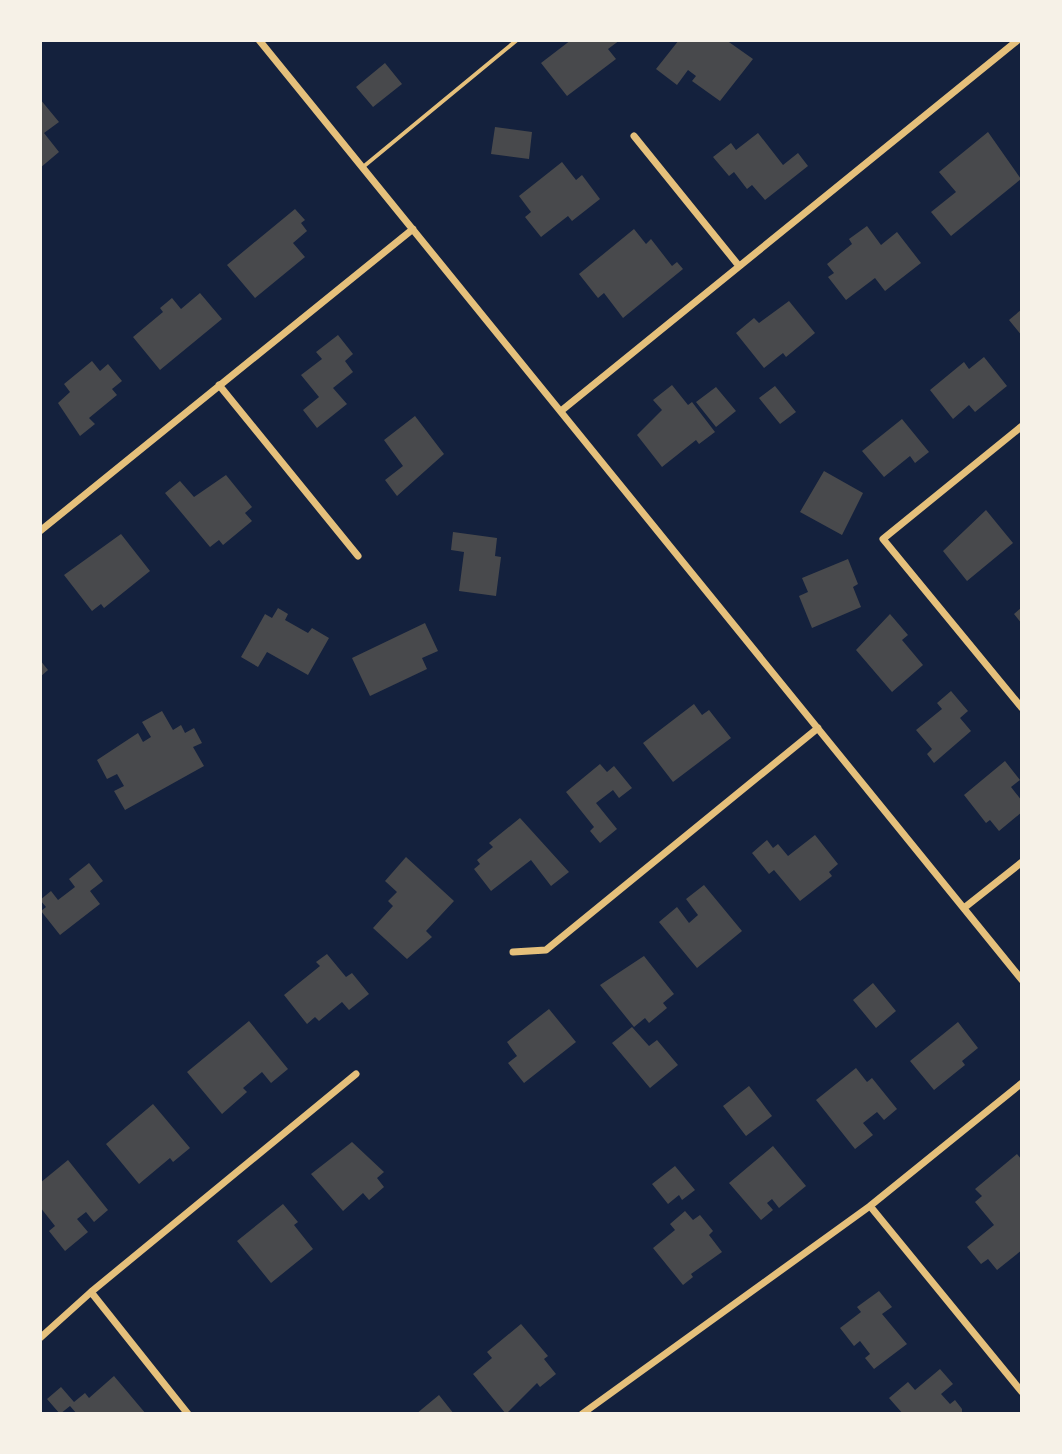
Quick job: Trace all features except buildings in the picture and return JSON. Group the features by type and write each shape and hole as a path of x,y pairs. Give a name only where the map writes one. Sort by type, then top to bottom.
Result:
{"street":[{"path":"259,40 1022,980"},
{"path":"561,411 1016,40"},
{"path":"634,136 739,266"},
{"path":"40,531 413,229"},
{"path":"219,385 358,556"},
{"path":"1022,426 883,539 1022,708"},
{"path":"513,952 546,950 818,728"},
{"path":"964,908 1022,862"},
{"path":"40,1338 91,1292 356,1074"},
{"path":"582,1414 870,1206 1022,1083"},
{"path":"870,1206 1022,1392"},
{"path":"91,1292 188,1414"}],"lane":[{"path":"363,167 517,40"}]}
